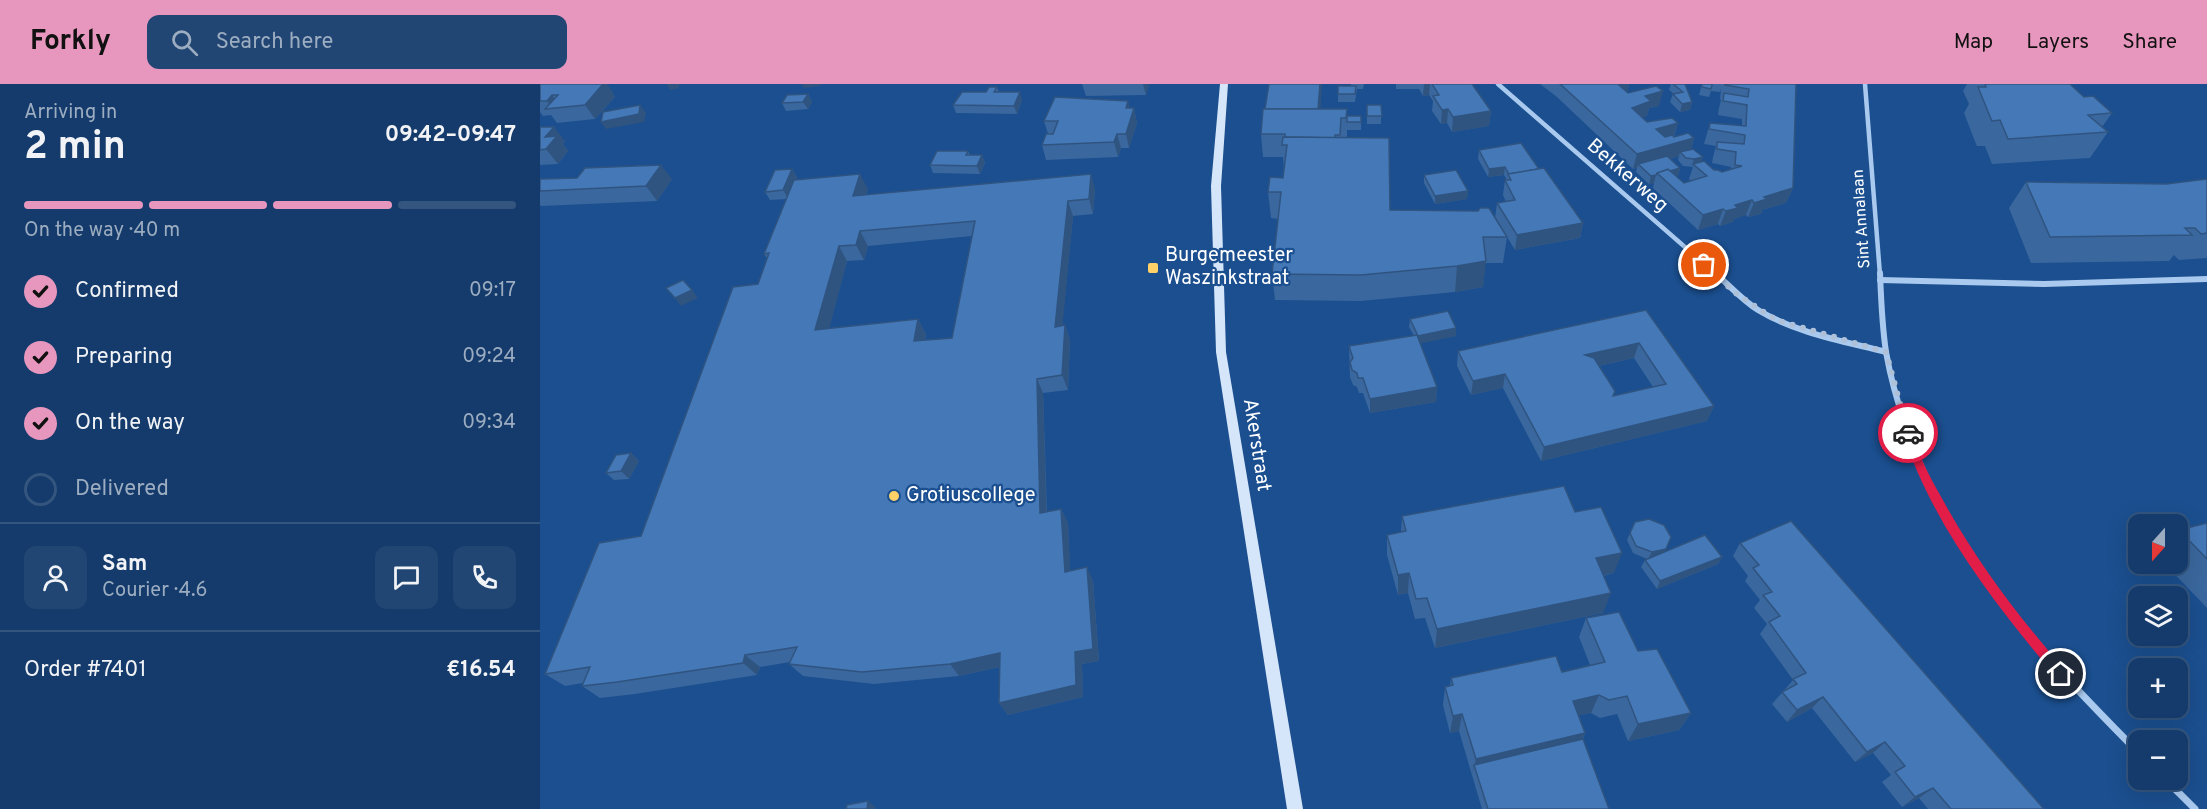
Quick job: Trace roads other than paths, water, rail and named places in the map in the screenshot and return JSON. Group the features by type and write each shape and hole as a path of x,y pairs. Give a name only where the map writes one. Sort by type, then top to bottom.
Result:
{"street":[{"name":"Akerstraat","path":"1224,84 1216,186 1221,352 1295,809"},
{"name":"Bekkerweg","path":"1498,84 1756,309 1776,320 1808,331 1886,352"},
{"name":"Sint Annalaan","path":"1865,84 1886,352"},
{"path":"1880,279 1984,285 2042,285 2207,279"},
{"path":"1886,352 1914,454 1940,505 1978,570 2019,625 2075,690 2128,742"},
{"path":"2176,790 2196,809"}],"place":[{"name":"Burgemeester Waszinkstraat","path":"1153,268"},
{"name":"Grotiuscollege","path":"894,496"}]}
